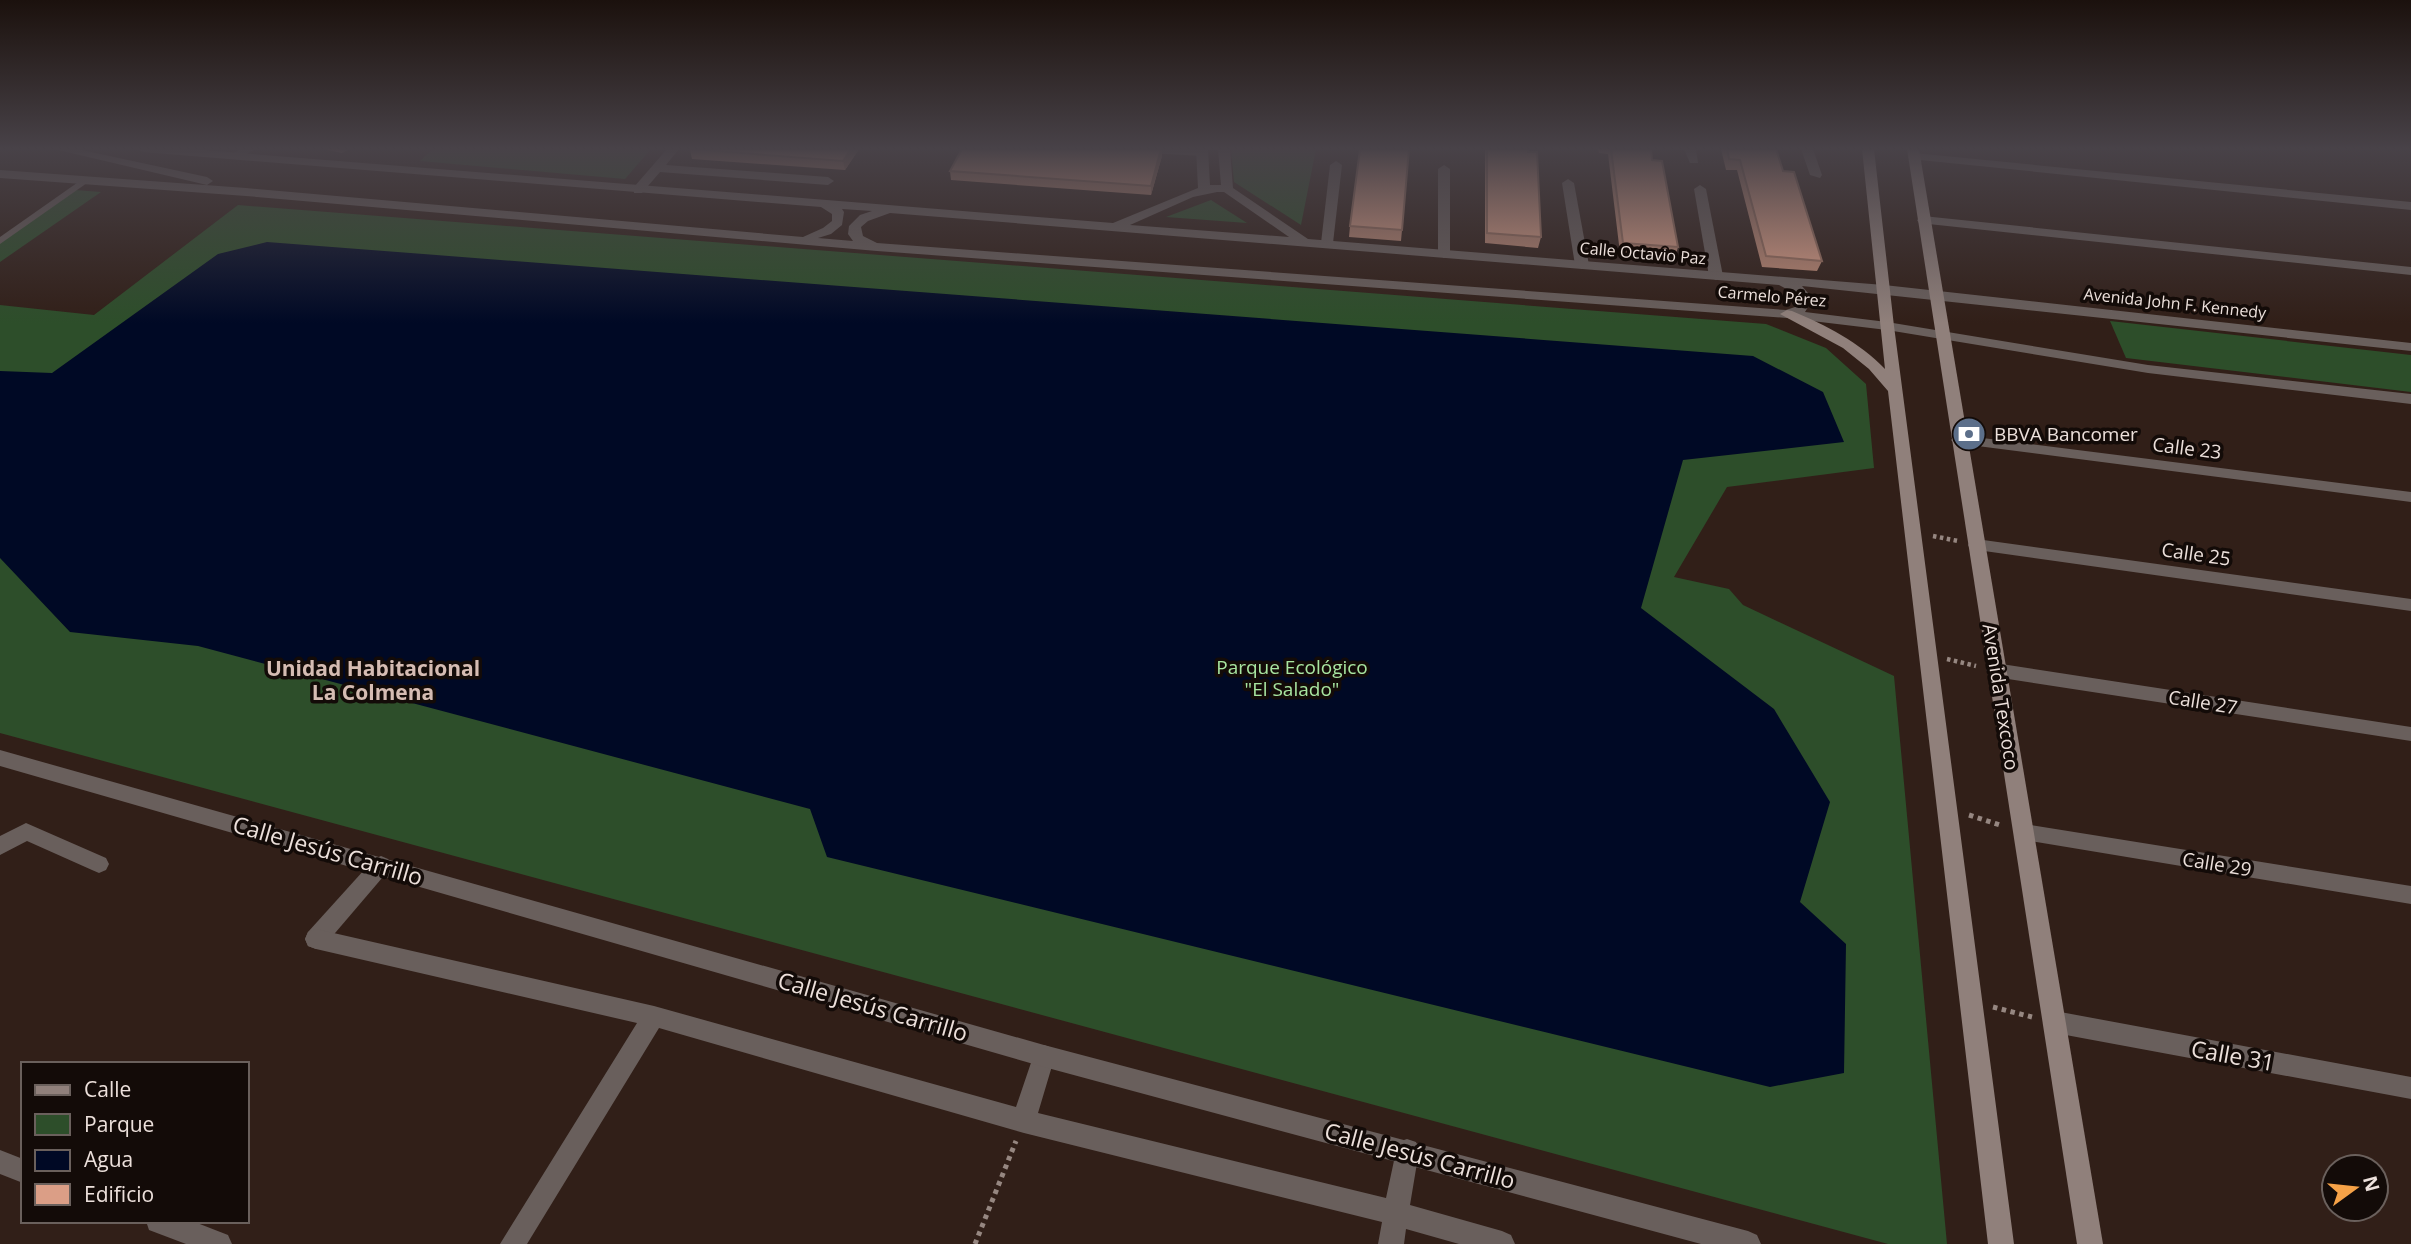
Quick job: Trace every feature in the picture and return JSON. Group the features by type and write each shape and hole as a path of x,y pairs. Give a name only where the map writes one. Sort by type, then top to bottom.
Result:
{"main road":[{"path":"1875,207 1887,326 2001,1244"},
{"name":"Avenida Texcoco","path":"1921,207 2090,1244"},
{"path":"1787,314 1824,330 1857,351 1880,371 1897,393"}],"street":[{"path":"423,207 877,247"},
{"path":"799,239 827,231 838,222 838,212 833,207"},
{"name":"Calle Octavio Paz","path":"865,207 1884,289"},
{"path":"1114,227 1162,207"},
{"path":"1254,207 1304,242"},
{"path":"1326,243 1331,207"},
{"path":"1444,207 1444,254"},
{"path":"1572,207 1581,265"},
{"path":"1703,207 1716,276"},
{"path":"877,247 858,239 855,226 871,215 895,210"},
{"path":"1923,220 2411,271"},
{"name":"Carmelo Pérez","path":"877,247 1787,314 1942,335"},
{"path":"1776,280 1792,285 1806,299 1804,307 1787,314"},
{"path":"1884,289 1934,294"},
{"name":"Avenida John F. Kennedy","path":"1934,294 2411,347"},
{"path":"1942,335 2148,369 2411,400"},
{"name":"Calle 23","path":"1959,440 2411,496"},
{"name":"Calle 25","path":"1976,545 2411,605"},
{"name":"Calle 27","path":"1995,670 2411,734"},
{"name":"Calle Jesús Carrillo","path":"0,758 1044,1056 1748,1244"},
{"path":"0,846 26,831 99,864"},
{"name":"Calle 29","path":"2024,832 2411,895"},
{"path":"381,865 316,939 654,1016 1024,1121 1395,1213 1502,1244"},
{"path":"513,1244 654,1016"},
{"name":"Calle 31","path":"2054,1022 2411,1088"},
{"path":"1024,1121 1044,1056"},
{"path":"1391,1244 1407,1151"},
{"path":"0,1162 21,1170"},
{"path":"163,1223 219,1244"}],"lane":[{"path":"0,241 48,207"}],"path":[{"path":"1914,533 1976,545"},
{"path":"1929,655 1995,670"},
{"path":"1948,809 2024,832"},
{"path":"1972,1002 2054,1022"},
{"path":"975,1244 1024,1121"}],"green space":[{"path":"50,207 79,207 0,262 0,241"},
{"name":"Parque Ecológico \"El Salado\"","path":"235,207 264,207 1766,324 1826,348 1866,384 1874,468 1727,487 1674,577 1729,589 1743,605 1894,676 1947,1244 1888,1244 0,733 0,305 94,315"},
{"path":"1192,207 1222,207 1247,223 1166,217"},
{"path":"1273,207 1305,207 1301,225"},
{"path":"2110,321 2411,355 2411,392 2126,358"}],"water":[{"name":"Parque Ecológico \"El Salado\"","path":"267,242 1753,356 1823,392 1844,442 1683,460 1641,608 1774,709 1830,802 1800,902 1846,944 1844,1073 1770,1087 827,857 810,809 198,646 70,632 0,558 0,371 52,373 218,254"}],"building":[{"path":"1352,207 1404,207 1402,230 1350,226"},
{"path":"1487,207 1540,207 1541,237 1487,233"},
{"path":"1618,207 1671,207 1678,247 1623,243"},
{"path":"1753,207 1805,207 1822,261 1766,256"}],"place":[{"name":"BBVA Bancomer","path":"1969,434"}],"district":[{"name":"Unidad Habitacional La Colmena","path":"373,680"}]}
